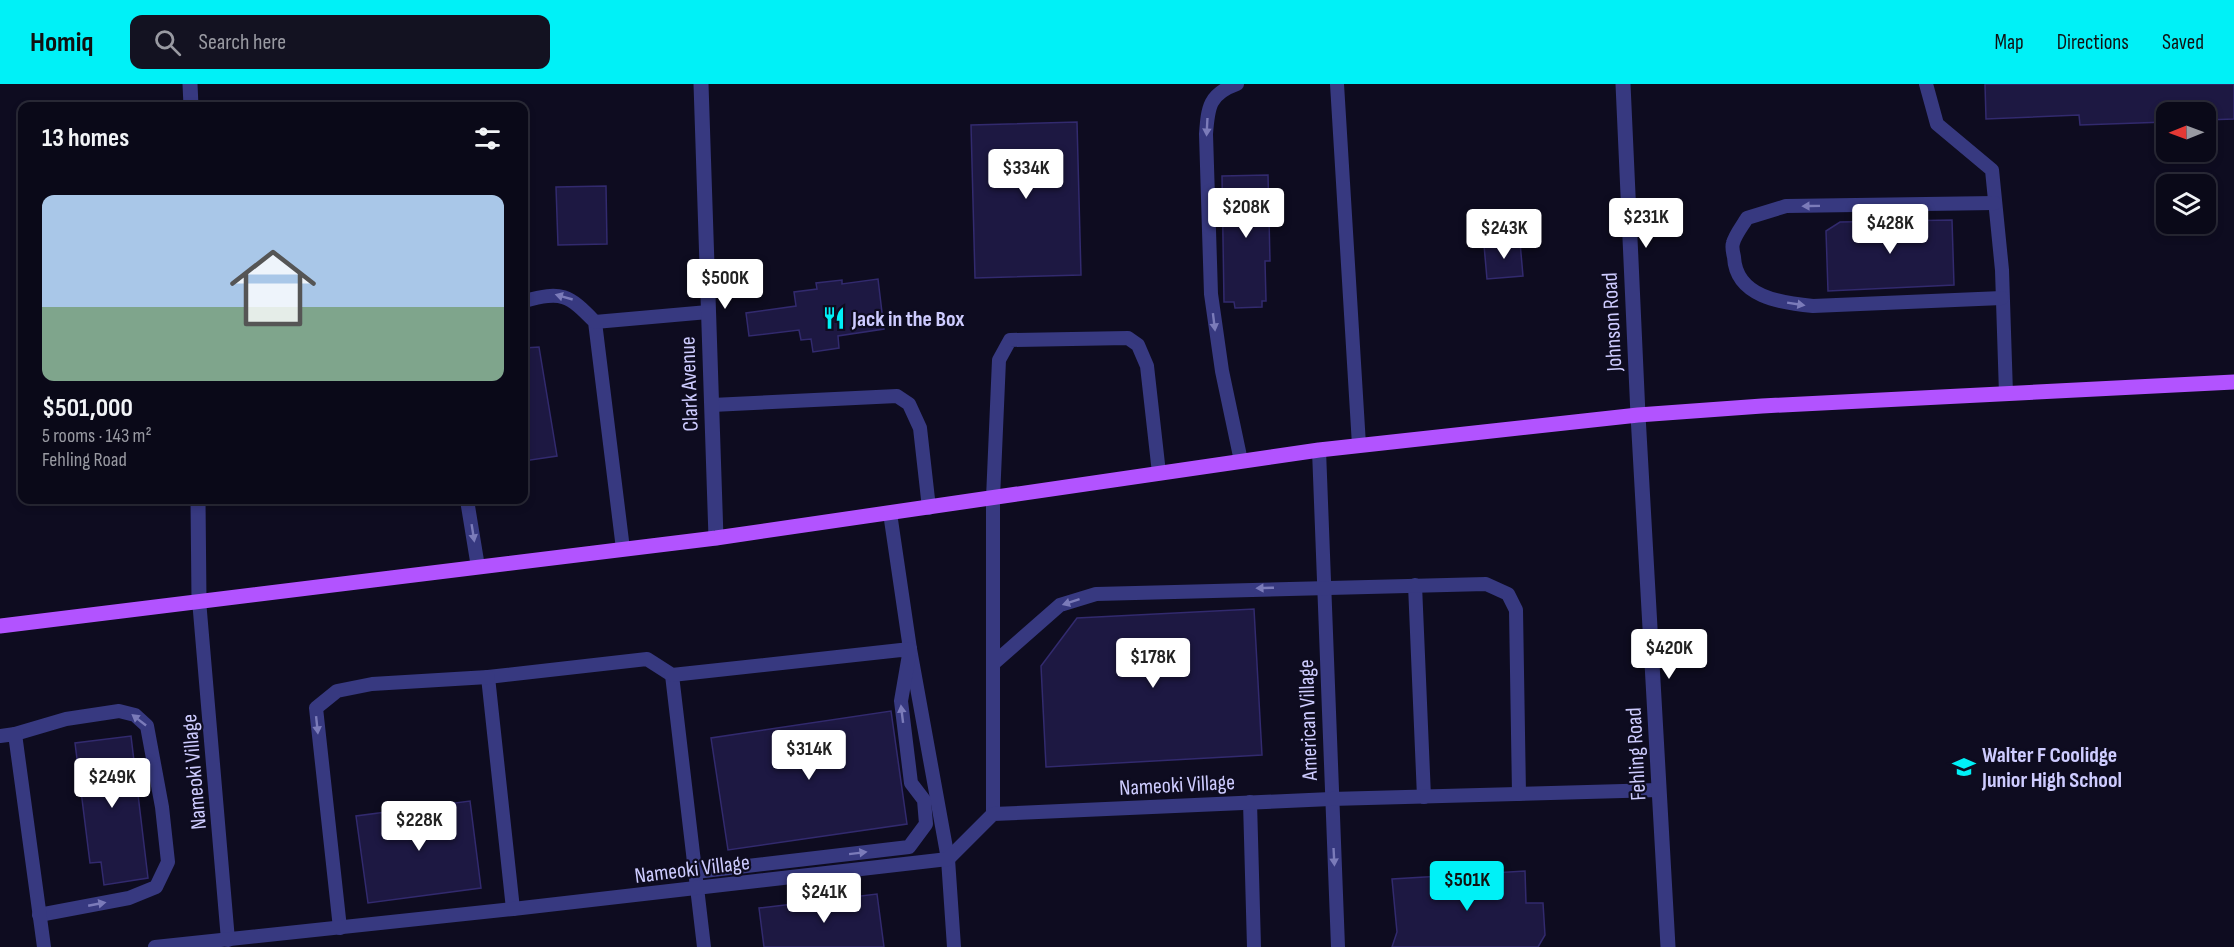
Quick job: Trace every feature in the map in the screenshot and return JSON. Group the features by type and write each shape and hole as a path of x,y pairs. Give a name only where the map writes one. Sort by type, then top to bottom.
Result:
{"main road":[{"path":"0,626 716,538 1359,445 1638,415 1762,406 2234,382"}],"street":[{"path":"190,84 190,102"},
{"name":"Clark Avenue","path":"701,84 716,538"},
{"name":"Johnson Road","path":"1623,84 1638,415"},
{"name":"Fehling Road","path":"1638,415 1668,947"},
{"path":"198,504 199,600"}],"lane":[{"path":"1237,84 1214,96 1208,110 1206,134 1210,294 1222,371 1240,461"},
{"path":"1336,84 1359,445"},
{"path":"1926,84 1937,124 1992,170 2002,270 2006,394"},
{"path":"1995,203 1786,206 1747,218 1733,243 1734,267 1746,288 1771,299 1794,305 2002,298"},
{"path":"528,300 551,294 574,300 595,322 623,549"},
{"path":"595,322 708,312"},
{"path":"948,859 993,814 993,498 999,360 1010,339 1128,338 1138,345 1147,366 1159,473"},
{"path":"712,405 897,396 909,404 920,428 929,508"},
{"name":"American Village","path":"1250,802 1331,799 1319,450"},
{"path":"468,504 478,567"},
{"path":"890,513 910,649 948,859 954,947"},
{"path":"994,663 1059,605 1096,594 1323,586 1486,584 1508,594 1516,610 1520,794"},
{"path":"1415,585 1424,796"},
{"name":"Nameoki Village","path":"199,600 228,940"},
{"path":"340,928 316,708 337,691 372,684 488,677 647,659 672,675 910,649"},
{"path":"696,873 909,847 926,824 924,800 910,783 901,701 910,649"},
{"path":"672,675 705,947"},
{"path":"488,677 513,909"},
{"path":"0,736 119,711 135,715 147,726 162,807 168,862 156,887 129,898 39,915"},
{"path":"15,734 44,947"},
{"path":"1338,947 1331,799 1659,790"},
{"path":"1250,802 1254,947"},
{"name":"Nameoki Village","path":"993,814 1250,802"},
{"name":"Nameoki Village","path":"156,947 948,859"}],"building":[{"path":"1985,84 2234,84 2234,119 2216,120 2216,102 2156,102 2156,122 2080,125 2079,115 1986,119"},
{"path":"1077,122 1081,275 975,278 971,125"},
{"path":"1268,175 1270,261 1265,261 1266,301 1262,301 1262,307 1235,308 1234,302 1224,302 1222,176"},
{"path":"606,186 607,244 558,245 556,187"},
{"path":"1952,220 1954,285 1828,291 1826,231 1840,222"},
{"path":"1520,242 1523,276 1487,279 1484,245"},
{"name":"Jack in the Box","path":"878,279 884,329 838,336 839,348 813,352 811,339 801,340 799,330 749,336 746,313 796,306 794,292 817,289 816,283 842,280 842,284"},
{"path":"539,347 557,456 528,460 528,348"},
{"path":"1254,609 1262,755 1046,767 1041,666 1077,618"},
{"path":"891,711 907,824 728,850 711,738"},
{"path":"131,736 148,878 104,885 101,862 90,863 75,743"},
{"path":"470,801 481,888 368,903 356,816"},
{"path":"1525,871 1526,903 1543,903 1545,935 1538,947 1392,947 1397,932 1392,879"},
{"path":"877,894 884,947 764,947 759,908"}],"place":[{"name":"Jack in the Box","path":"834,318"},
{"name":"Walter F Coolidge Junior High School","path":"1964,767"}]}
